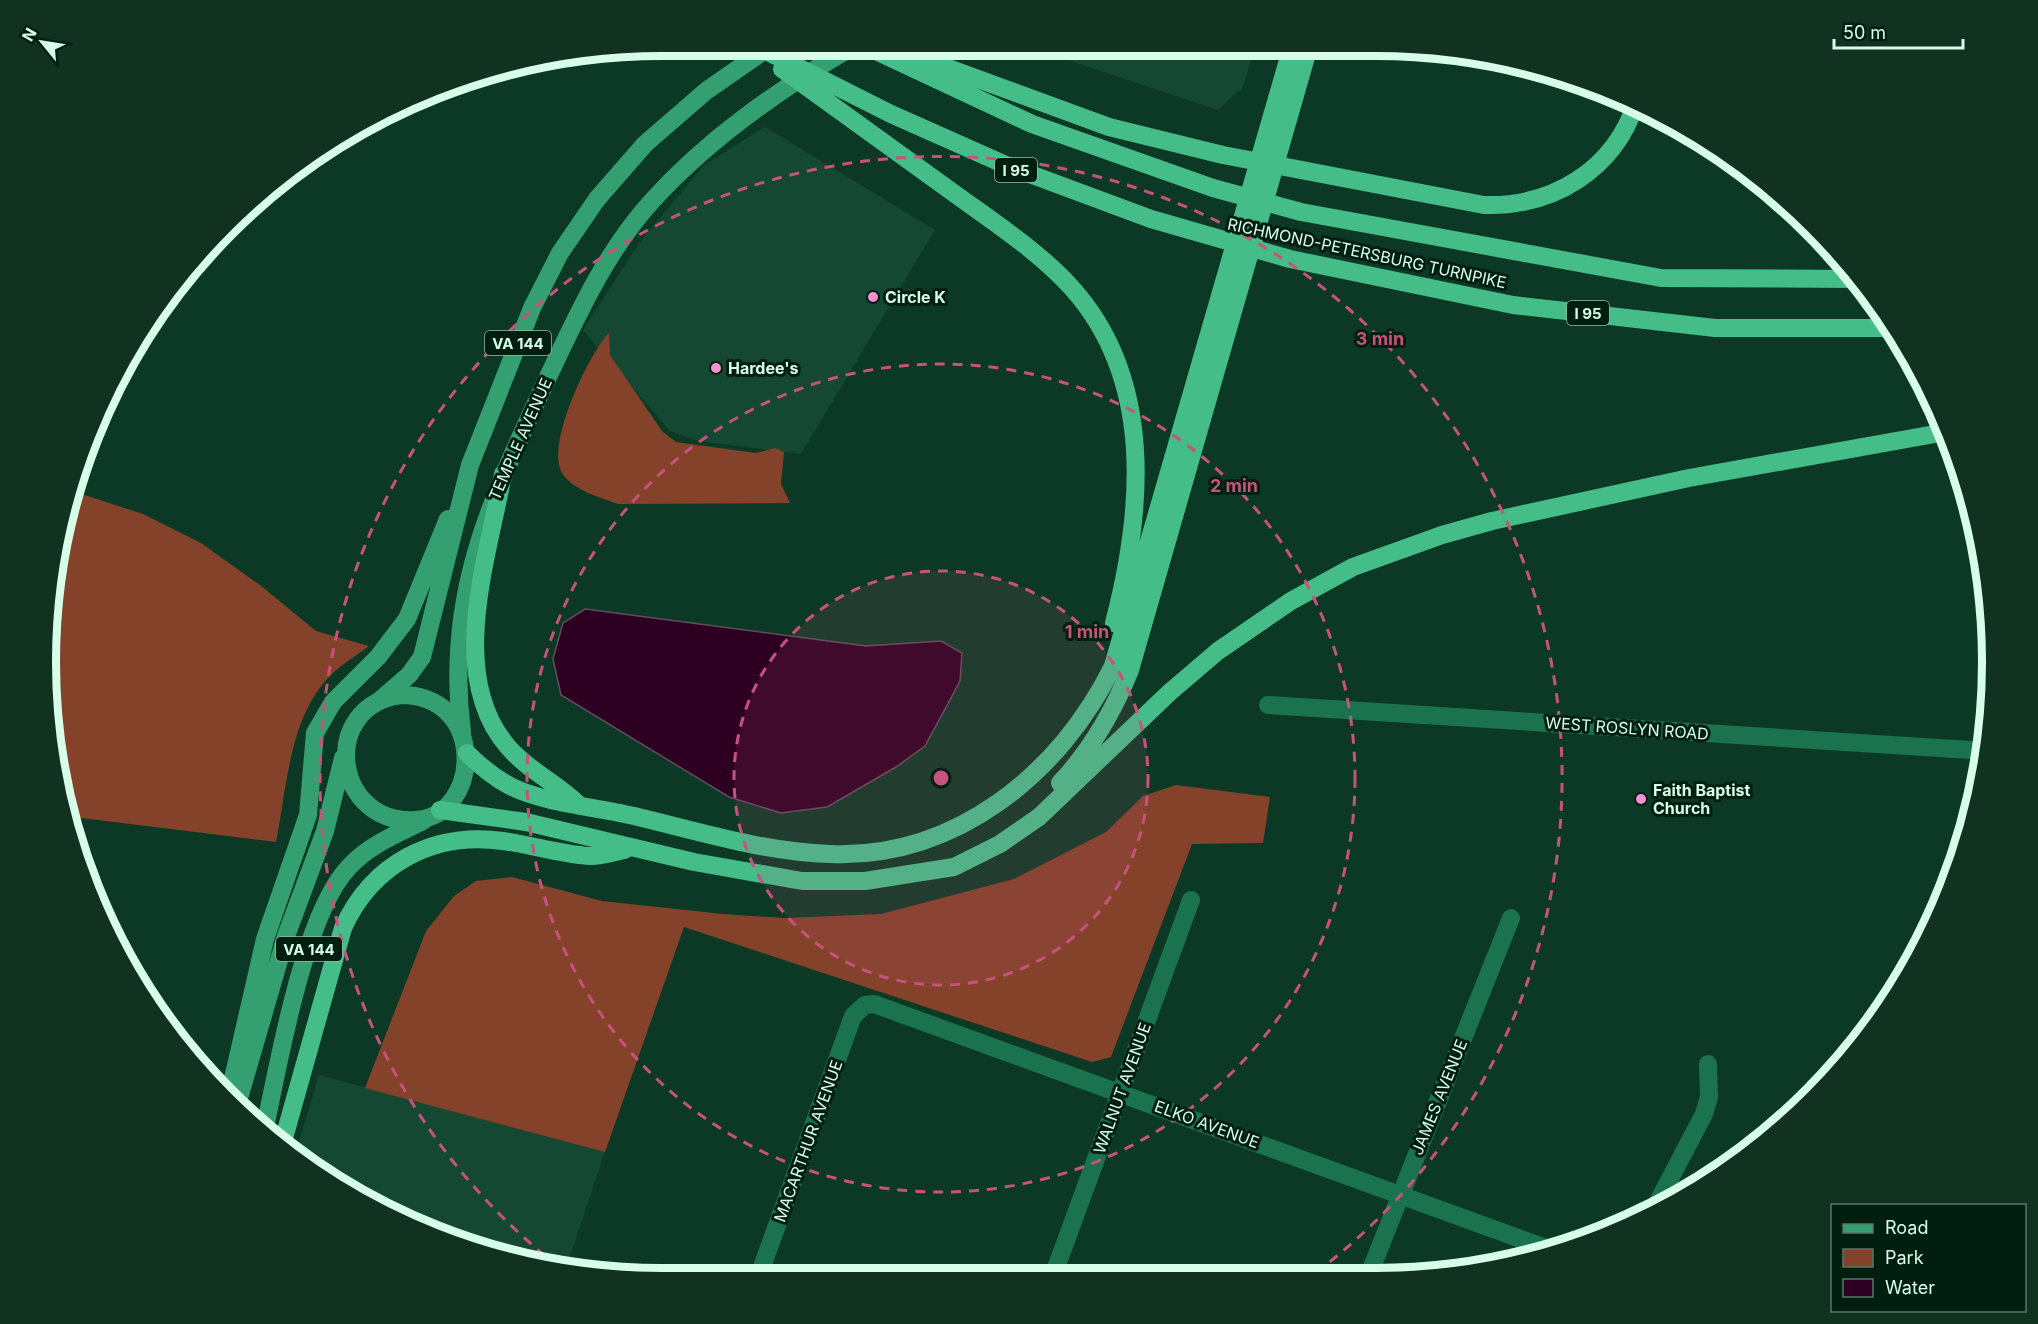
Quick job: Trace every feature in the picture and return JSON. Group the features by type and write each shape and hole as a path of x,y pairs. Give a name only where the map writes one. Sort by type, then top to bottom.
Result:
{"highway":[{"path":"765,56 1020,241 1046,263 1087,307 1112,350 1130,404 1137,455 1132,536 1110,641 1098,674 1069,736"},
{"name":"RICHMOND-PETERSBURG TURNPIKE","path":"776,56 951,143 1073,192 1200,235 1290,259 1537,307 1715,328 1882,328"},
{"name":"RICHMOND-PETERSBURG TURNPIKE","path":"903,56 1032,124 1213,188 1301,212 1661,278 1846,279"},
{"path":"905,56 1068,114 1223,155 1461,202 1504,206 1552,194 1590,172 1624,131 1632,113"},
{"path":"466,753 489,773 512,787 770,846 832,854 864,853 925,840 982,814 1033,777 1069,736 1103,686 1120,645 1290,56"},
{"path":"896,877 990,837 1041,801 1074,767 1100,730 1119,697 1133,660 1306,56"},
{"path":"435,814 525,822 633,848 802,881 833,883 896,877 954,867 1020,831 1061,797 1170,692 1218,651 1292,601 1353,567 1442,535 1492,521 1689,478 1937,434"},
{"path":"503,474 475,627 474,659 479,694 485,710 507,746 529,767 559,785 579,804"},
{"path":"284,1136 343,928 360,897 385,870 417,851 461,839 503,841 591,856 633,848"}],"main road":[{"name":"TEMPLE AVENUE","path":"380,701 413,671 424,650 470,465 532,308 575,228 645,144 706,91 756,56"},
{"name":"TEMPLE AVENUE","path":"462,732 457,682 461,615 478,540 503,474 587,295 634,222 670,181 725,132 799,78 837,56"},
{"path":"231,1089 265,939 308,815 315,733 333,702 378,657 407,619 470,465"},
{"path":"380,701 401,695 424,698 449,713 462,732"},
{"name":"VA 144","path":"239,1097 286,936 325,831 348,739 360,717 380,701"},
{"name":"VA 144","path":"266,1122 300,978 315,931 333,888 348,867 363,854 435,814 460,785 466,753 462,732"},
{"path":"348,739 346,766 352,785 365,802 390,817 403,820 435,814"}],"street":[{"name":"WEST ROSLYN ROAD","path":"1268,705 1975,751"},
{"name":"WALNUT AVENUE","path":"1056,1268 1191,900"},
{"name":"JAMES AVENUE","path":"1372,1268 1511,918"},
{"name":"ELKO AVENUE","path":"859,1008 874,1004 1540,1246"},
{"name":"MACARTHUR AVENUE","path":"762,1268 853,1016 859,1008"},
{"path":"1660,1197 1704,1114 1709,1097 1708,1064"}],"shaded area":[{"path":"1056,56 1252,56 1243,87 1218,110"},
{"path":"765,127 935,230 801,454 698,441 670,431 583,330 639,243 704,165"},
{"path":"319,1075 605,1152 569,1261 505,1248 430,1222 359,1187 298,1146"}],"green space":[{"path":"609,333 610,355 662,431 676,442 756,453 775,448 784,452 781,484 790,503 618,504 587,493 567,479 562,473 558,460 564,422 581,379"},
{"path":"80,493 143,514 201,543 260,585 316,631 369,646 329,677 305,713 287,777 276,842 76,817 61,741 56,662 61,583 67,544"},
{"path":"1176,785 1270,797 1263,843 1192,844 1111,1057 1092,1062 684,927 605,1152 365,1088 426,931 454,896 476,881 512,877 602,901 723,914 785,918 881,914 1014,879 1106,832 1143,796"}],"water":[{"path":"585,609 866,646 941,641 962,653 960,681 925,746 896,767 827,807 781,813 729,797 561,695 553,659 563,623"}],"place":[{"name":"Circle K","path":"873,297"},
{"name":"Hardee's","path":"716,368"},
{"name":"Faith Baptist Church","path":"1641,799"}]}
